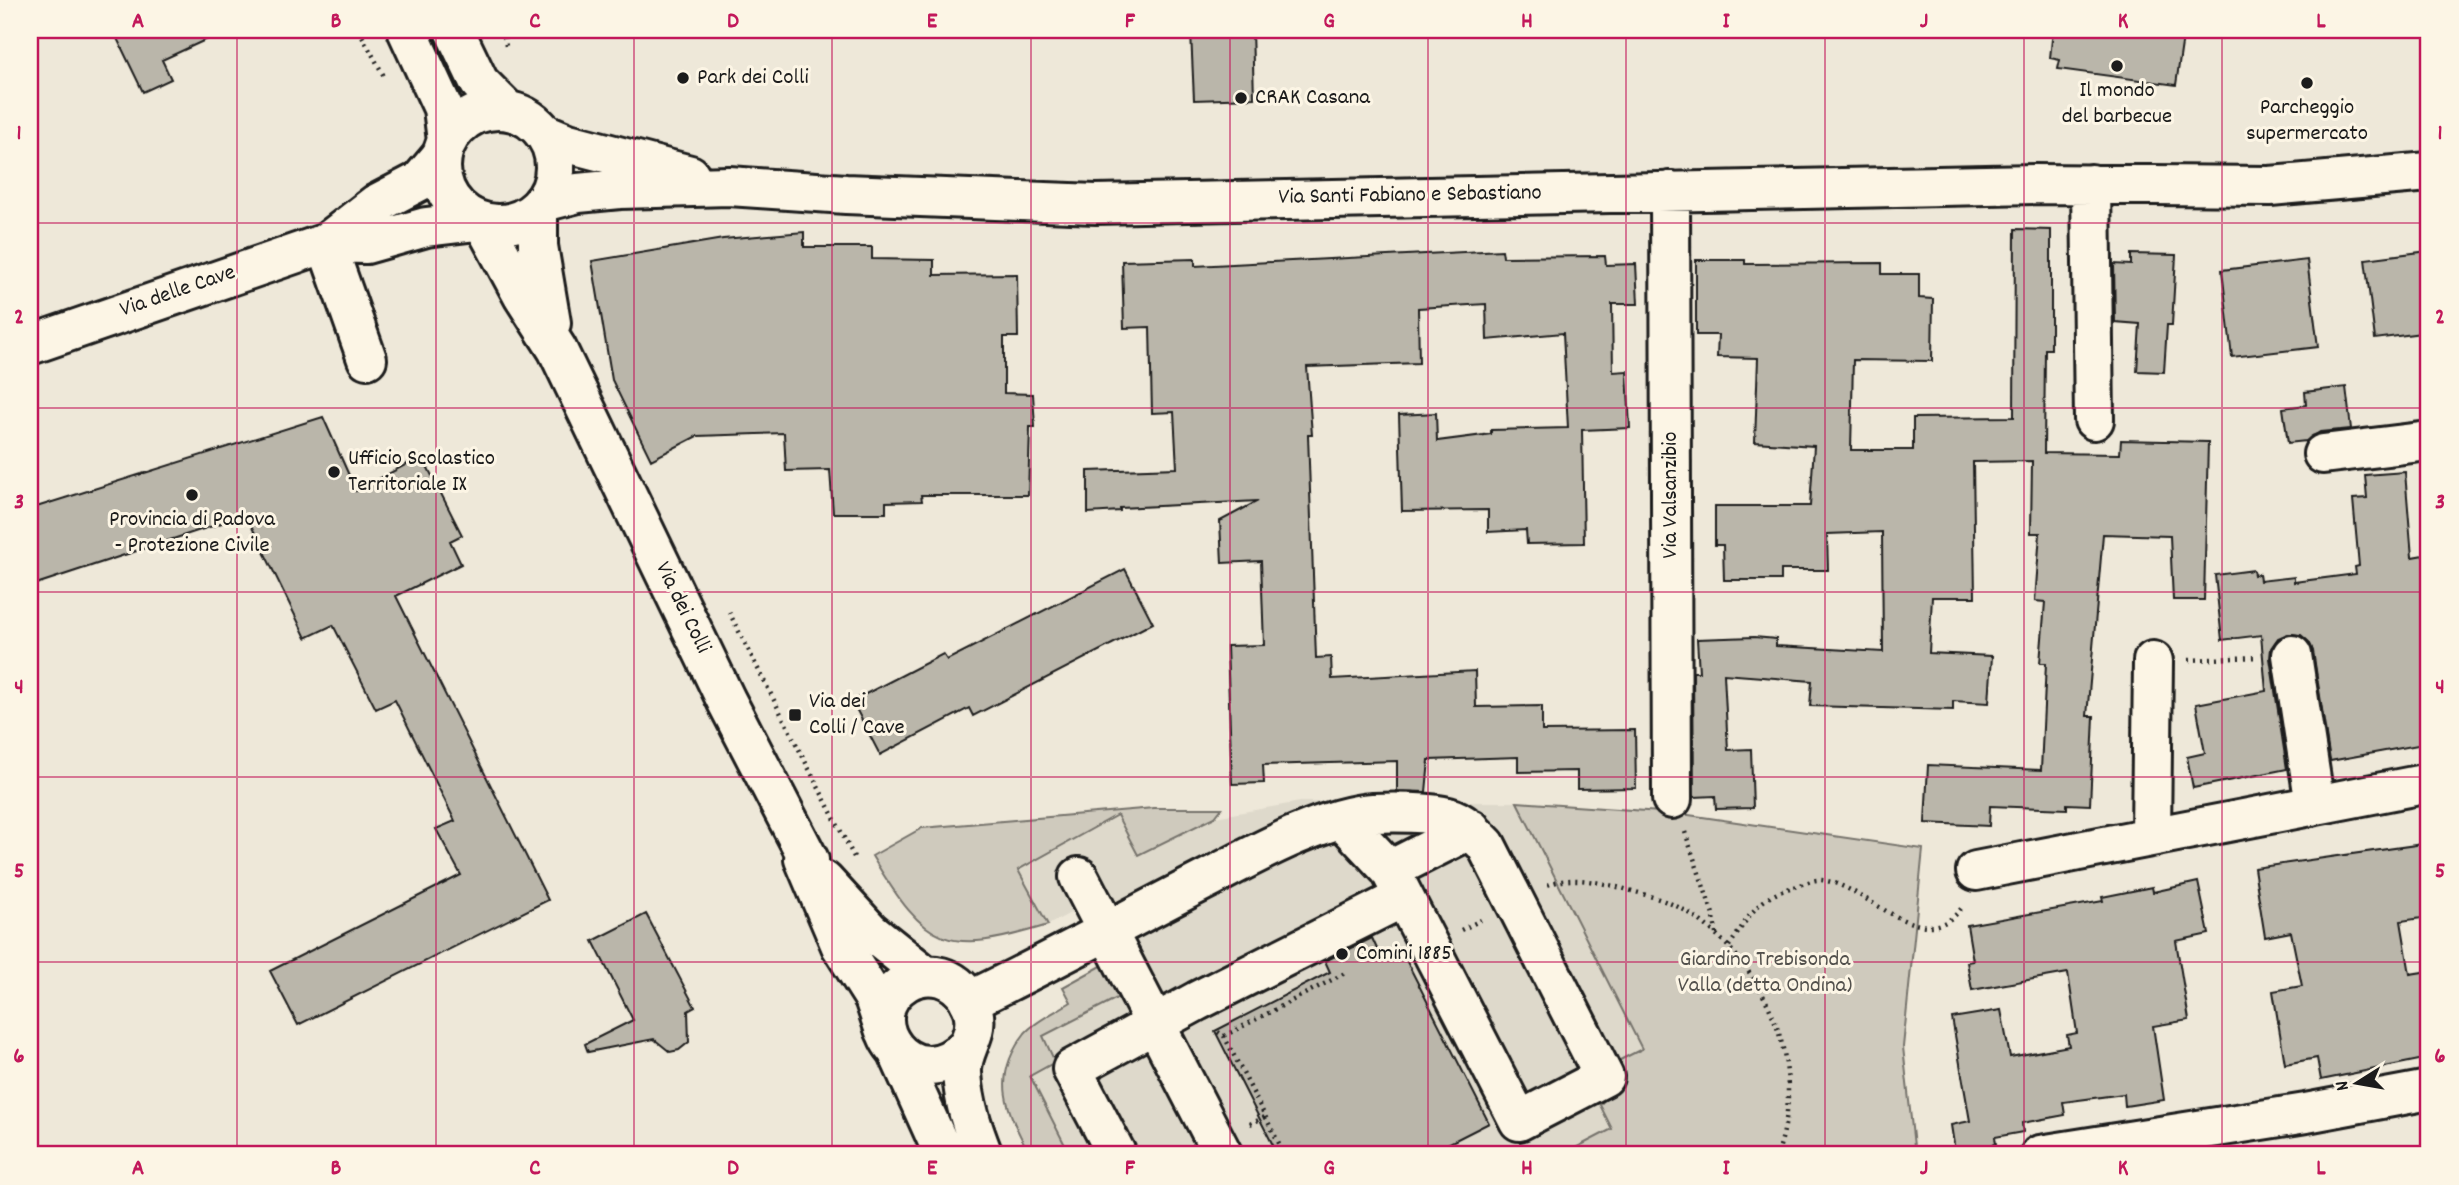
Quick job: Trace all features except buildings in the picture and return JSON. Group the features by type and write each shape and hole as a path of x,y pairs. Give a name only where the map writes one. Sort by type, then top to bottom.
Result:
{"street":[{"name":"Via dei Colli","path":"407,30 443,108 443,182 456,206 480,221 557,349 726,700 809,860 804,859"},
{"path":"454,30 479,82 507,110"},
{"path":"444,148 457,126 472,116 489,110 507,110 527,118 544,134"},
{"name":"Via dei Colli","path":"544,134 553,154 554,176 540,205 543,284 557,349"},
{"name":"Via Santi Fabiano e Sebastiano","path":"544,134 568,143 729,186"},
{"name":"Via delle Cave","path":"30,345 326,243 376,204 420,181 444,148"},
{"name":"Via Santi Fabiano e Sebastiano","path":"540,205 578,193 729,186 834,194 1096,204 2091,184 2270,186 2429,172"},
{"path":"2091,184 2094,420"},
{"name":"Via Valsanzibio","path":"1670,191 1672,799"},
{"path":"480,221 508,223 540,205"},
{"name":"Via delle Cave","path":"326,243 366,244 436,225 480,221"},
{"path":"326,243 367,359"},
{"path":"2323,454 2429,441"},
{"path":"2292,655 2315,805"},
{"path":"2151,835 2153,661"},
{"path":"1976,871 2429,783"},
{"path":"982,1155 967,1114 961,1069 973,1031 974,1016 969,1000 1027,975 1242,861 1307,831 1343,820 1372,813 1448,817 1471,829 1486,845 1604,1077 1519,1121 1397,883 1343,820"},
{"path":"1117,1155 1072,1069 1156,1025 1397,883 1471,829"},
{"name":"Via dei Colli","path":"804,859 870,931 925,975 952,981 969,1000"},
{"name":"Via dei Colli","path":"804,859 841,946 874,998 944,1155"},
{"path":"1079,877 1223,1155"},
{"path":"925,975 913,978 893,994 886,1006 892,1042 911,1062 926,1066 942,1064 956,1057 967,1046"},
{"path":"2040,1155 2306,1113 2429,1090"}],"path":[{"path":"359,30 391,88"},
{"path":"724,602 858,864"},
{"path":"2153,661 2292,655"},
{"path":"1698,867 1716,936"},
{"path":"1729,946 1758,905 1785,890 1820,879 1864,896 1905,923 1938,926 1957,914 1975,888 1976,871"},
{"path":"1556,881 1577,880 1658,898 1693,916 1729,946 1752,975 1773,1012 1785,1056 1788,1100 1785,1135 1777,1155"},
{"path":"1285,1155 1224,1035 1348,972"}],"shaded area":[{"path":"1300,802 1517,802 1642,1049 1612,1129 1562,1155 1069,1155 1030,1075 1042,1037 1121,996 1074,911 1048,925 1017,871 1117,815 1138,854 1215,817"}],"green space":[{"name":"Giardino Trebisonda Valla (detta Ondina)","path":"1517,802 1675,813 1923,849 1903,1047 1915,1155 1562,1155 1612,1129 1600,1105 1615,1087 1616,1062 1642,1049"},
{"path":"1154,808 1222,808 1215,817 1138,855 1117,815 1018,870 1048,925 985,940 962,941 942,937 925,926 908,910 872,856 922,828"},
{"path":"1105,964 1121,996 1043,1036 1055,1062 1030,1076 1070,1155 1030,1155 1009,1109 1006,1094 1005,1080 1014,1049 1029,1029 1071,1002 1063,987"}],"place":[{"name":"Il mondo del barbecue","path":"2117,66"},
{"name":"Park dei Colli","path":"683,78"},
{"name":"Parcheggio supermercato","path":"2307,83"},
{"name":"CRAK Casana","path":"1241,98"},
{"name":"Ufficio Scolastico Territoriale IX","path":"334,472"},
{"name":"Provincia di Padova - Protezione Civile","path":"192,495"},
{"name":"Via dei Colli / Cave","path":"795,715"},
{"name":"Comini 1885","path":"1342,954"}]}
